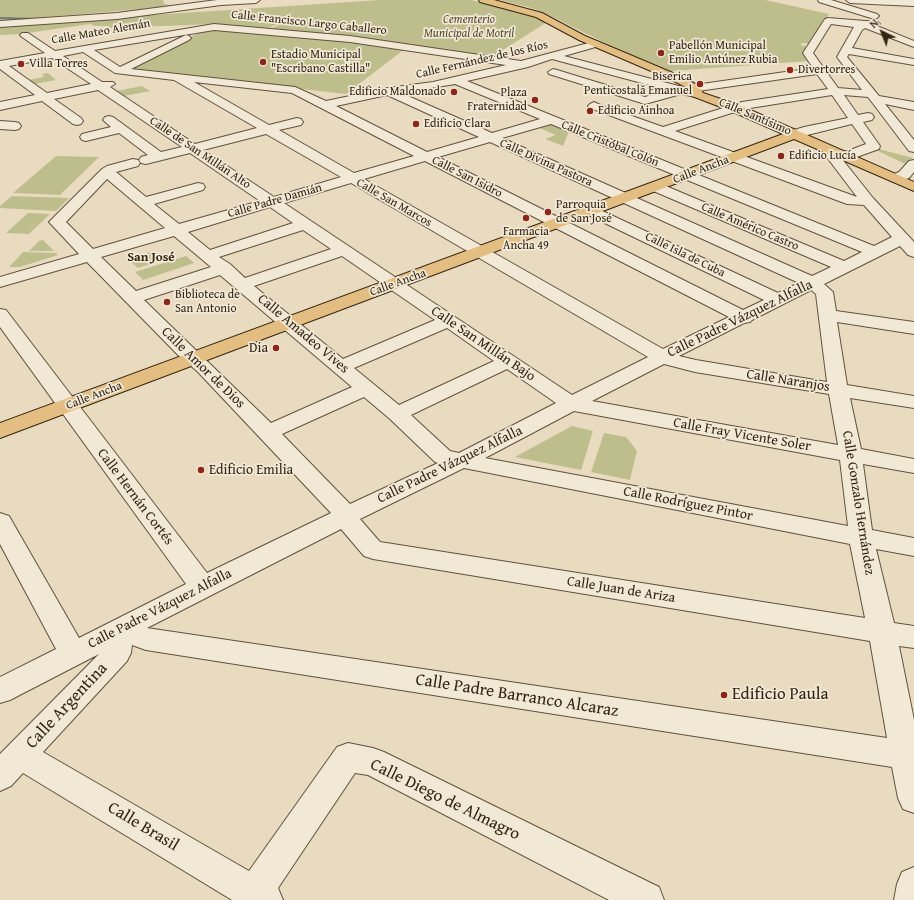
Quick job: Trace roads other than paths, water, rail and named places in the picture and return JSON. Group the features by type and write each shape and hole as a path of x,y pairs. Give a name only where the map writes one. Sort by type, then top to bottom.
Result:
{"main road":[{"path":"483,0 520,9 539,16 593,43 676,78 691,90"},
{"name":"Calle Santísimo","path":"691,90 843,155 905,176 914,187"},
{"name":"Calle Ancha","path":"0,431 795,134"}],"street":[{"path":"0,24 117,16 221,2 256,0"},
{"path":"822,0 829,0"},
{"path":"822,0 886,21 865,25 858,28 842,57 914,148"},
{"path":"837,0 914,3"},
{"path":"874,146 834,91 821,70 808,54 828,21 865,25 914,44"},
{"path":"134,51 115,34 154,28 184,27 192,29"},
{"path":"66,42 119,71 134,51 207,27"},
{"name":"Calle Mateo Alemán","path":"0,64 116,43 134,51 192,29 207,27"},
{"name":"Calle Francisco Largo Caballero","path":"207,27 236,28 350,39 407,47"},
{"name":"Calle de San Millán Alto","path":"25,35 394,284"},
{"name":"Calle Fernández de los Ríos","path":"326,106 347,100 388,92 457,81 555,57 593,43"},
{"name":"Calle Fernández de los Ríos","path":"526,64 593,43"},
{"name":"Calle Santísimo","path":"407,47 526,64 589,66"},
{"path":"846,50 914,62"},
{"name":"Calle Santísimo","path":"555,57 691,90"},
{"path":"0,64 77,121"},
{"path":"847,64 862,66"},
{"path":"553,72 645,101 691,90 821,70"},
{"name":"Calle San Marcos","path":"119,71 177,77 662,357"},
{"path":"0,106 153,75"},
{"name":"Calle San Isidro","path":"177,77 295,90 744,318"},
{"name":"Calle Cristóbal Colón","path":"457,81 875,252"},
{"path":"295,90 347,100"},
{"path":"663,131 735,108 834,91 874,96 914,106"},
{"name":"Calle Divina Pastora","path":"388,92 812,283"},
{"path":"895,101 908,94"},
{"path":"594,106 852,201 868,202"},
{"path":"795,134 854,119 890,117 914,126"},
{"path":"109,120 160,157"},
{"name":"Calle Padre Damián","path":"0,282 550,120"},
{"path":"107,172 112,169 297,122"},
{"path":"0,125 15,126"},
{"path":"86,137 121,129"},
{"path":"908,245 868,202 833,156 843,155 874,146 914,148"},
{"path":"905,176 914,164"},
{"name":"Calle Amadeo Vives","path":"107,172 244,284 397,414 443,457 463,460"},
{"name":"Calle Amor de Dios","path":"107,172 57,222 92,255 185,351 268,432 347,515"},
{"path":"144,202 198,186"},
{"name":"Calle Américo Castro","path":"656,187 844,268"},
{"name":"Calle Isla de Cuba","path":"591,210 779,300"},
{"path":"209,255 306,224"},
{"name":"Calle Padre Vázquez Alfalla","path":"0,691 203,587 347,515 463,460 662,357 744,318 875,252 908,245"},
{"path":"244,284 344,250"},
{"path":"133,298 224,268"},
{"name":"Calle Gonzalo Hernández","path":"812,283 824,292 838,390 851,455 861,536 910,756 914,798"},
{"name":"Calle San Millán Bajo","path":"394,284 571,404"},
{"name":"Calle Hernán Cortés","path":"0,314 203,587"},
{"path":"827,316 914,328"},
{"path":"341,367 449,321"},
{"name":"Calle Naranjos","path":"662,357 695,366 914,402"},
{"path":"397,414 509,361"},
{"path":"268,432 366,388"},
{"name":"Calle Fray Vicente Soler","path":"571,404 914,466"},
{"name":"Calle Rodríguez Pintor","path":"463,460 914,547"},
{"name":"Calle Juan de Ariza","path":"347,515 346,520 373,550 914,637"},
{"path":"0,522 73,653"},
{"name":"Calle Padre Barranco Alcaraz","path":"121,630 146,639 910,756"},
{"name":"Calle Argentina","path":"11,766 117,653 121,630"},
{"name":"Calle Diego de Almagro","path":"260,897 348,757 373,762 646,900"},
{"name":"Calle Brasil","path":"11,766 260,897"},
{"path":"912,900 914,884"}],"waterway":[{"path":"0,18 40,19"}],"place":[{"name":"Pabellón Municipal Emilio Antúnez Rubia","path":"661,53"},
{"name":"Estadio Municipal \"Escribano Castilla\"","path":"263,62"},
{"name":"Villa Torres","path":"21,64"},
{"name":"Divertorres","path":"790,70"},
{"name":"Biserica Penticostală Emanuel","path":"700,84"},
{"name":"Edificio Maldonado","path":"454,92"},
{"name":"Plaza Fraternidad","path":"535,100"},
{"name":"Edificio Ainhoa","path":"590,111"},
{"name":"Edificio Clara","path":"416,124"},
{"name":"Edificio Lucía","path":"781,156"},
{"name":"Parroquia de San José","path":"548,212"},
{"name":"Farmacia Ancha 49","path":"526,218"},
{"name":"Biblioteca de San Antonio","path":"167,302"},
{"name":"Dia","path":"276,348"},
{"name":"Edificio Emilia","path":"201,470"},
{"name":"Edificio Paula","path":"724,695"}],"district":[{"name":"San José","path":"151,258"}],"park label":[{"name":"Cementerio Municipal de Motril","path":"469,27"}]}
